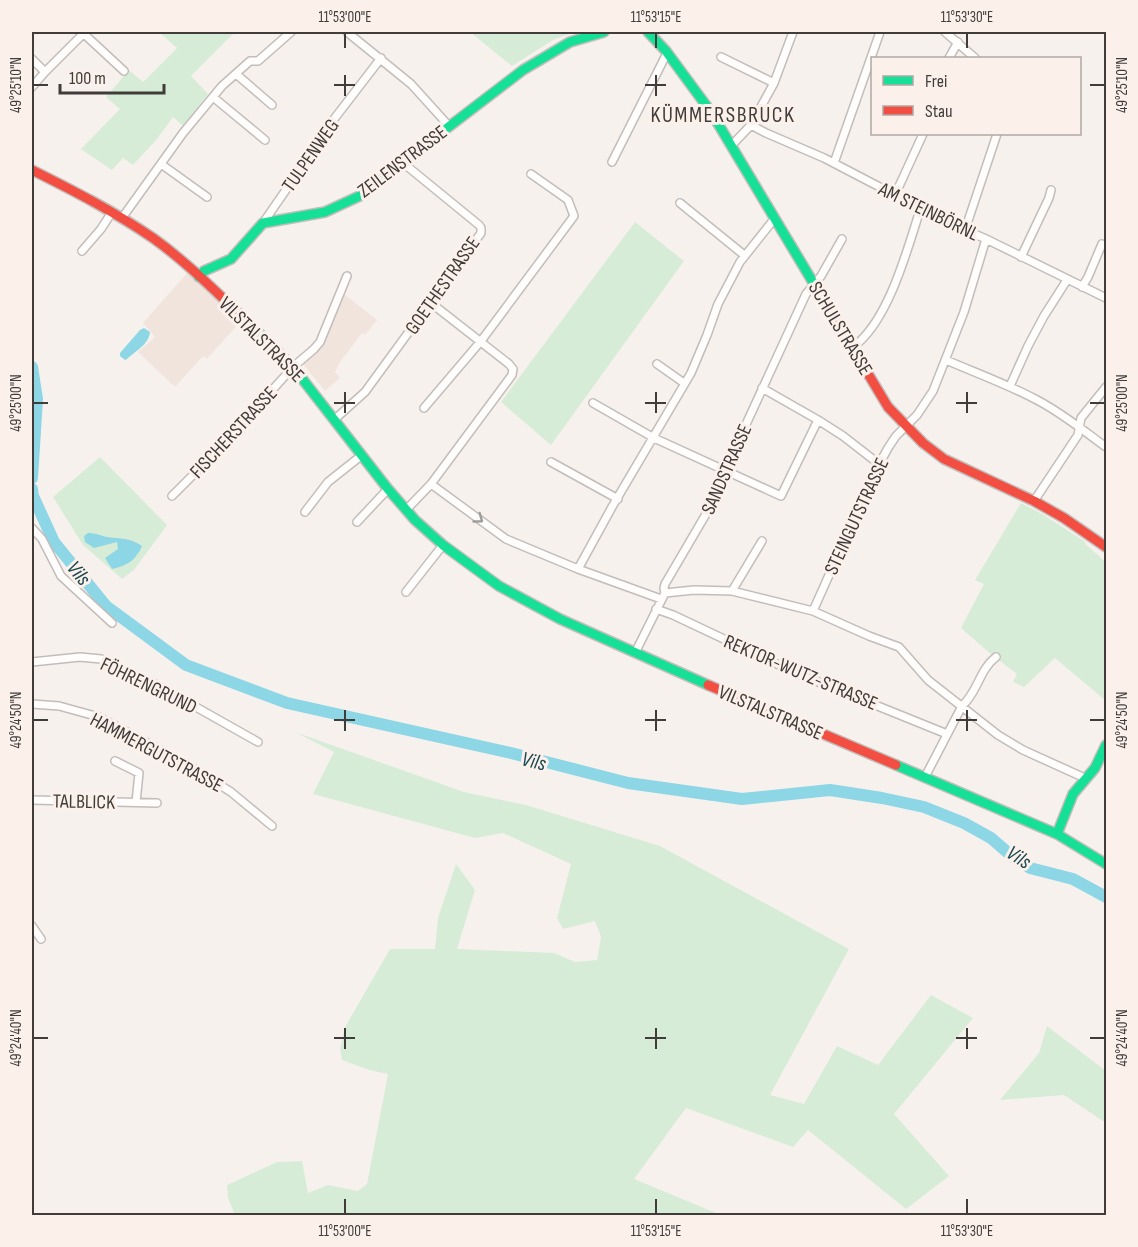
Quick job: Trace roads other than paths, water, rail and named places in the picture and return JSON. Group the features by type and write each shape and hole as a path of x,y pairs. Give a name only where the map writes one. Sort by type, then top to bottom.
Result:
{"main road":[{"name":"ZEILENSTRASSE","path":"262,223 325,212 366,193 403,161 532,64 570,42 604,32"},
{"name":"SCHULSTRASSE","path":"648,32 667,53 711,112 888,406 923,442 944,459 1034,501 1064,518 1107,548"},
{"name":"VILSTALSTRASSE","path":"32,170 122,218 154,239 199,277 263,336 292,367 406,510 444,545 499,586 560,620 1057,834 1107,864"},
{"path":"199,277 204,271 231,259 262,223"},
{"path":"1057,834 1073,794 1095,768 1107,745"}],"street":[{"path":"32,87 84,32 124,71"},
{"path":"122,218 183,133 222,86 250,61 258,61 291,32"},
{"path":"347,32 411,84 449,126"},
{"path":"731,146 751,125 774,83 793,32"},
{"path":"871,57 880,32"},
{"path":"945,32 974,57"},
{"path":"950,57 958,42"},
{"path":"612,162 667,53"},
{"path":"721,57 774,83"},
{"name":"TULPENWEG","path":"262,223 300,171 321,136 381,58"},
{"path":"834,163 871,58"},
{"path":"32,59 45,72"},
{"path":"236,74 272,105"},
{"path":"213,97 265,140"},
{"name":"AM STEINBÖRNL","path":"751,125 834,163 920,210 986,239 1107,298"},
{"path":"895,195 923,135"},
{"path":"965,230 997,135"},
{"name":"GOETHESTRASSE","path":"335,419 365,392 481,233 481,228 403,161"},
{"path":"161,164 207,197"},
{"path":"424,408 481,341 574,216 568,200 531,174"},
{"path":"1021,257 1051,190"},
{"path":"680,203 744,255"},
{"path":"853,347 876,324 904,259 920,210"},
{"path":"82,250 101,229 112,212"},
{"path":"578,569 691,373 718,304 744,255 775,218"},
{"name":"SANDSTRASSE","path":"635,653 663,596 665,584 716,497 725,476 725,470 806,294 821,276 842,239"},
{"name":"STEINGUTSTRASSE","path":"813,611 879,464 896,436 917,415 933,391 964,312 986,239"},
{"path":"1082,287 1102,244"},
{"name":"FISCHERSTRASSE","path":"172,496 219,449 292,367 314,350 320,342 347,276"},
{"path":"1010,386 1044,316 1067,280"},
{"path":"406,510 431,484 512,375 513,369 431,303"},
{"path":"946,360 1010,386 1038,401 1069,419 1107,447"},
{"path":"657,364 684,383"},
{"path":"1034,501 1078,435 1081,418 1107,387"},
{"path":"762,388 843,436 879,464"},
{"path":"593,403 654,438 780,496 818,420"},
{"path":"304,512 328,482 362,455"},
{"path":"551,462 618,499"},
{"path":"431,484 506,539 578,569 663,596 694,590 732,591 813,611 899,647 928,680 998,735 1023,750 1087,779"},
{"path":"357,522 388,489"},
{"path":"32,528 42,538 61,576 112,623"},
{"path":"732,591 762,541"},
{"path":"406,592 444,545"},
{"name":"REKTOR-WUTZ-STRASSE","path":"656,609 796,673 947,734"},
{"name":"FÖHRENGRUND","path":"32,662 80,657 101,659 156,685 258,742"},
{"path":"925,777 962,706 969,700 988,663 996,657"},
{"name":"HAMMERGUTSTRASSE","path":"32,704 59,706 99,717 190,766 231,792 272,826"},
{"name":"TALBLICK","path":"115,761 139,773 136,802"},
{"name":"TALBLICK","path":"32,800 157,803"},
{"path":"32,926 41,939"}],"water":[{"path":"144,328 150,332 147,340 142,347 125,360 120,353"},
{"path":"88,533 127,539 142,546 130,562 112,569 105,558 118,549 117,542 94,548 85,542 84,536"}],"waterway":[{"name":"Vils","path":"32,367 37,399 32,478"},
{"name":"Vils","path":"32,489 54,542 106,606 186,665 287,703 511,753 628,783 742,799 830,790 924,807 964,823 991,838 1014,858 1030,868 1073,879 1106,897"}],"district":[{"name":"KÜMMERSBRUCK","path":"723,114"}]}
